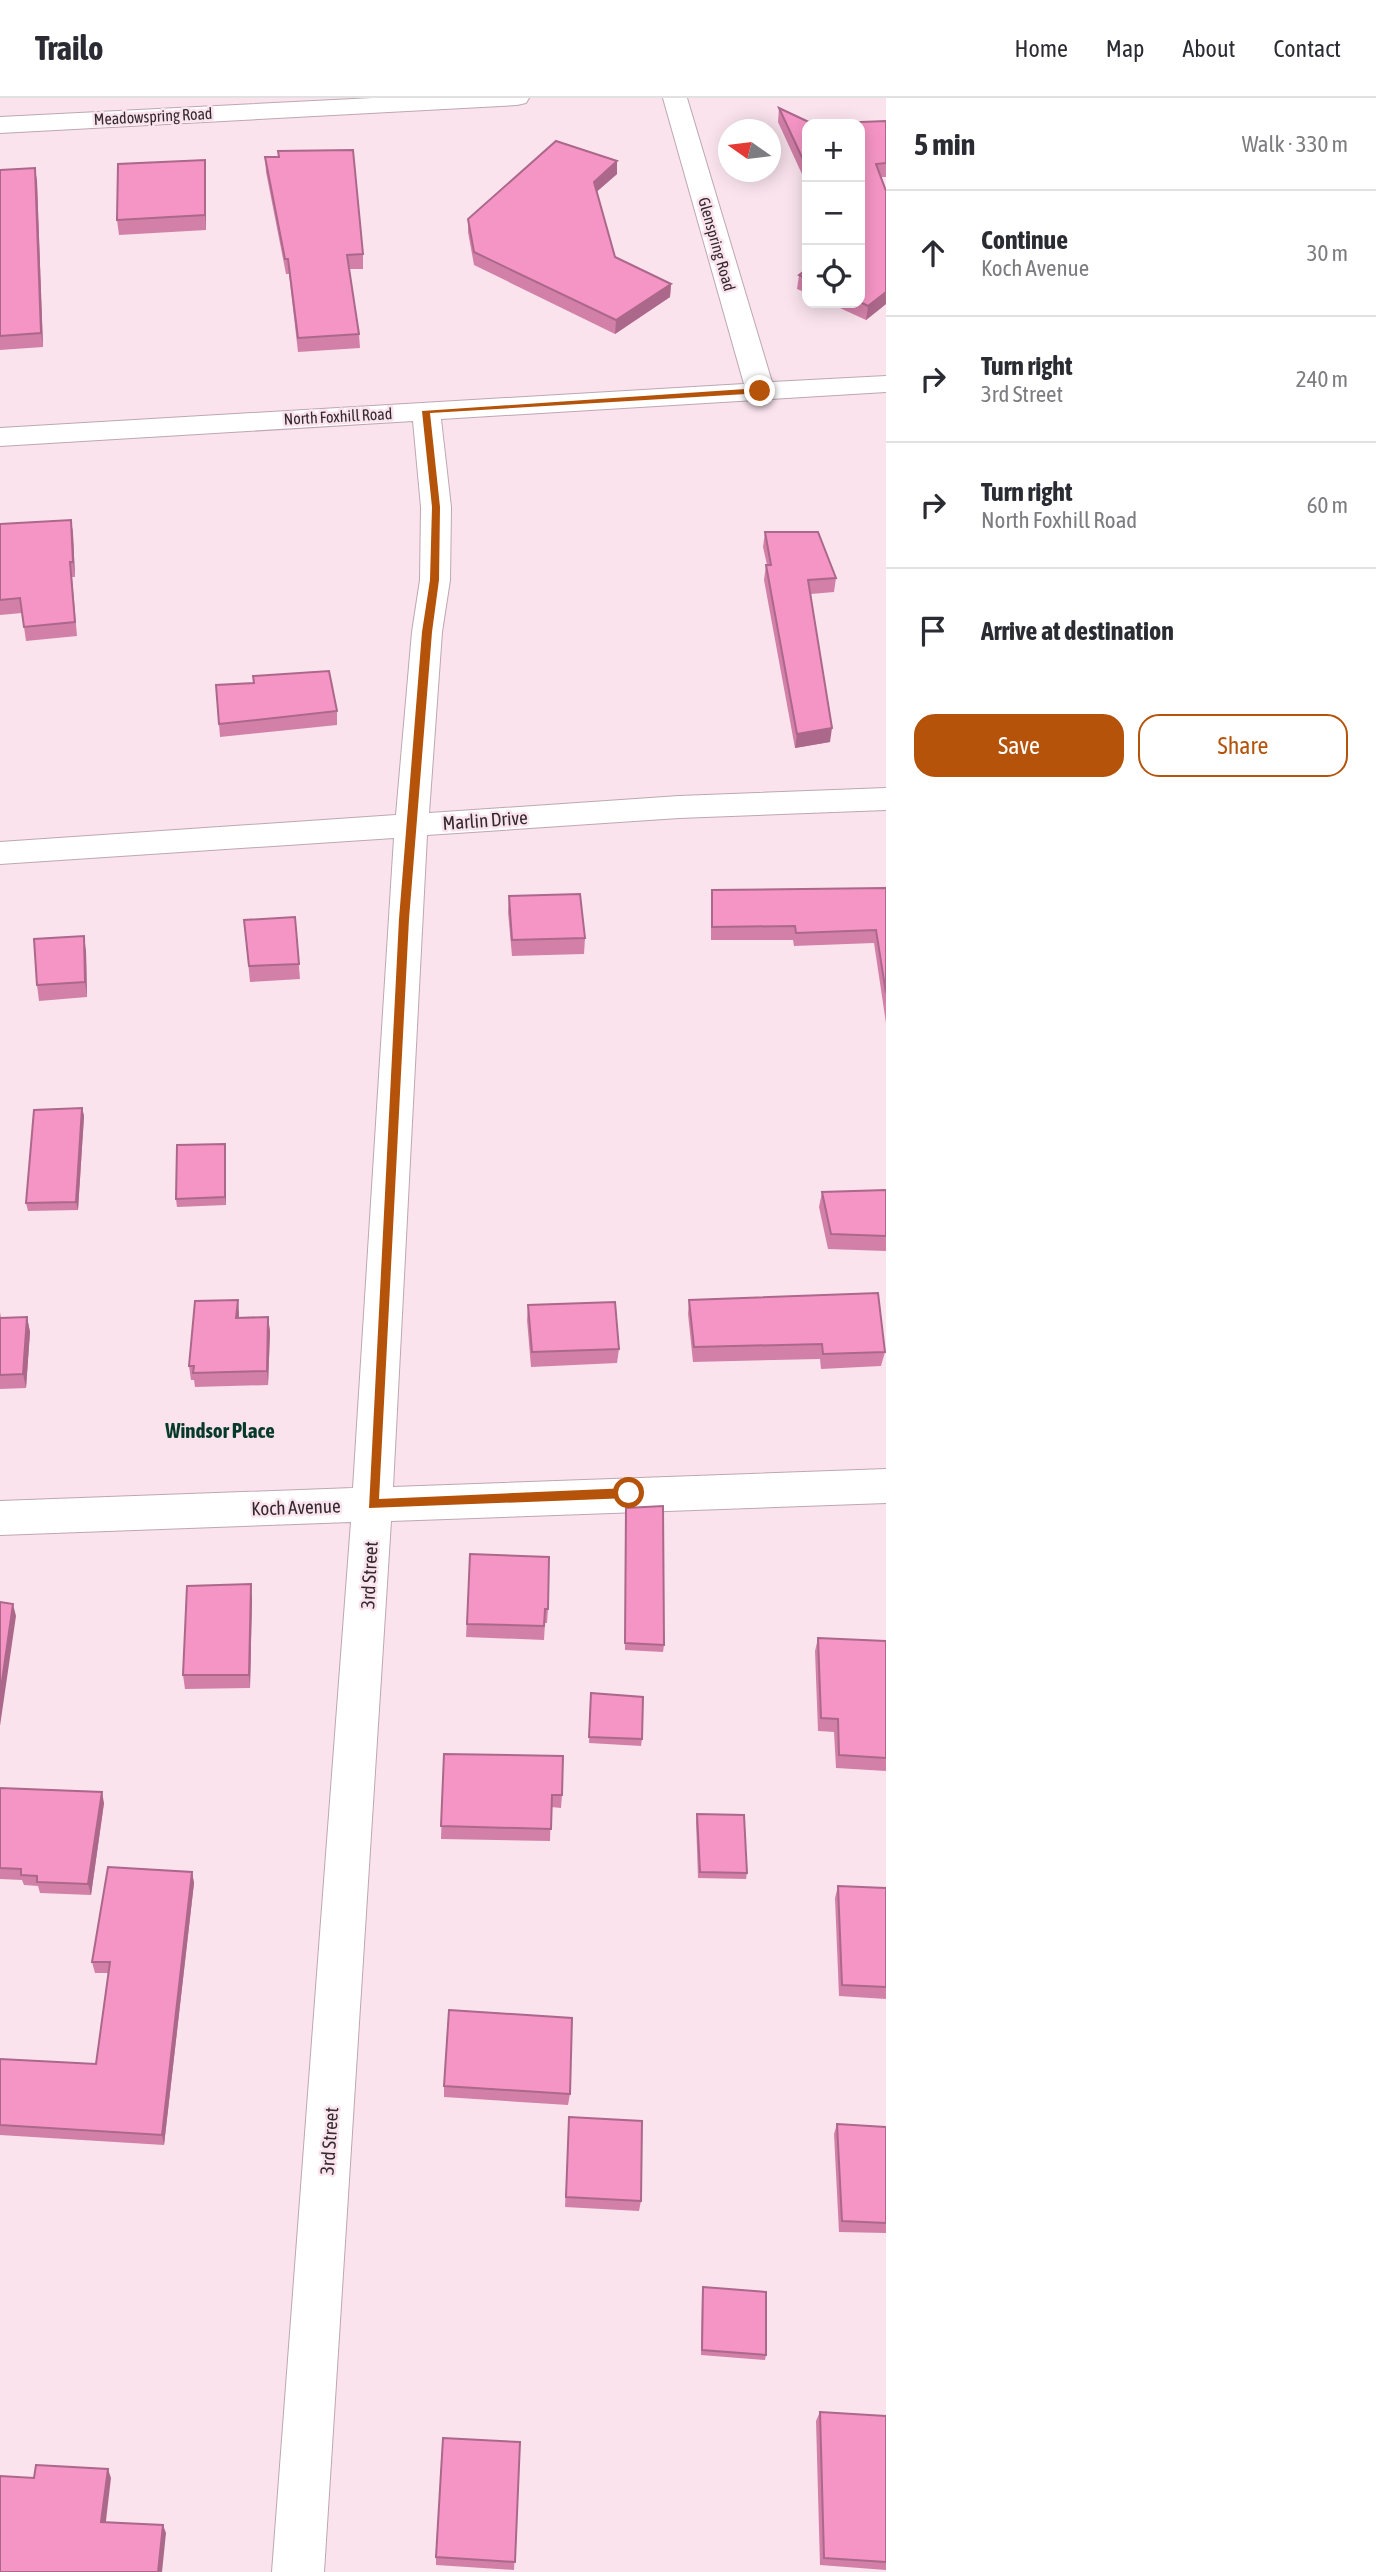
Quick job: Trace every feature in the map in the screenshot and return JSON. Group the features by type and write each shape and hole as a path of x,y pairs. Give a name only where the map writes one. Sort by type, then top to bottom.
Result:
{"street":[{"name":"Meadowspring Road","path":"0,125 167,107 517,98"},
{"name":"Glenspring Road","path":"675,98 760,391"},
{"name":"North Foxhill Road","path":"0,437 886,384"},
{"name":"3rd Street","path":"298,2572 373,1504 412,824 427,632 435,580 436,507 426,411"},
{"name":"Marlin Drive","path":"0,853 679,807 886,799"},
{"name":"Koch Avenue","path":"0,1518 886,1486"}],"building":[{"path":"779,108 802,119 802,157"},
{"path":"886,121 886,163 876,164 886,191 886,292 868,306 865,304 865,122"},
{"path":"556,141 617,161 594,182 615,257 671,284 616,320 474,252 468,219"},
{"path":"353,150 363,254 347,255 359,334 298,338 288,259 285,259 265,157 279,157 278,151"},
{"path":"205,160 205,215 117,220 118,164"},
{"path":"35,168 41,333 0,336 0,170"},
{"path":"71,520 73,562 70,562 75,622 24,627 20,598 0,600 0,524"},
{"path":"765,532 818,532 836,578 808,580 832,728 797,734 766,565 771,565"},
{"path":"329,671 337,711 219,724 216,685 254,683 253,676"},
{"path":"886,888 886,993 876,930 796,933 795,926 712,927 712,890"},
{"path":"580,894 585,938 512,940 509,896"},
{"path":"295,917 299,964 249,966 244,920"},
{"path":"84,936 85,982 37,985 34,939"},
{"path":"82,1108 76,1202 26,1203 34,1110"},
{"path":"225,1144 225,1197 176,1199 177,1145"},
{"path":"886,1190 886,1236 831,1234 822,1192"},
{"path":"878,1293 885,1352 823,1354 822,1344 694,1347 689,1300"},
{"path":"238,1300 236,1318 268,1317 267,1371 193,1373 194,1366 189,1366 195,1301"},
{"path":"615,1302 619,1349 532,1352 528,1305"},
{"path":"27,1317 23,1374 0,1375 0,1318"},
{"path":"663,1506 664,1645 625,1643 626,1508"},
{"path":"470,1554 549,1557 548,1609 545,1609 544,1626 467,1624"},
{"path":"251,1584 249,1675 183,1675 187,1586"},
{"path":"0,1602 13,1604 0,1695"},
{"path":"818,1638 886,1641 886,1758 839,1755 838,1719 821,1718"},
{"path":"591,1693 643,1697 642,1739 589,1737"},
{"path":"444,1754 563,1756 562,1795 552,1795 551,1829 441,1826"},
{"path":"0,1788 102,1792 88,1884 37,1882 37,1876 21,1875 21,1869 0,1868"},
{"path":"697,1814 744,1815 747,1873 700,1872"},
{"path":"108,1867 192,1872 162,2135 0,2125 0,2059 96,2064 110,1962 92,1962"},
{"path":"838,1886 886,1888 886,1987 842,1985"},
{"path":"449,2010 572,2018 570,2094 444,2086"},
{"path":"569,2117 642,2121 641,2201 566,2197"},
{"path":"837,2124 886,2127 886,2223 842,2221"},
{"path":"703,2287 766,2292 766,2355 702,2350"},
{"path":"820,2412 886,2416 886,2562 824,2558"},
{"path":"443,2438 520,2442 515,2562 436,2557"},
{"path":"36,2465 108,2469 101,2522 163,2525 158,2572 0,2572 0,2476 34,2478"}],"district":[{"name":"Windsor Place","path":"220,1431"}],"route":[{"path":"629,1493 525,1500 373,1504 404,919 427,632 435,580 436,507 426,411 760,391"}]}
